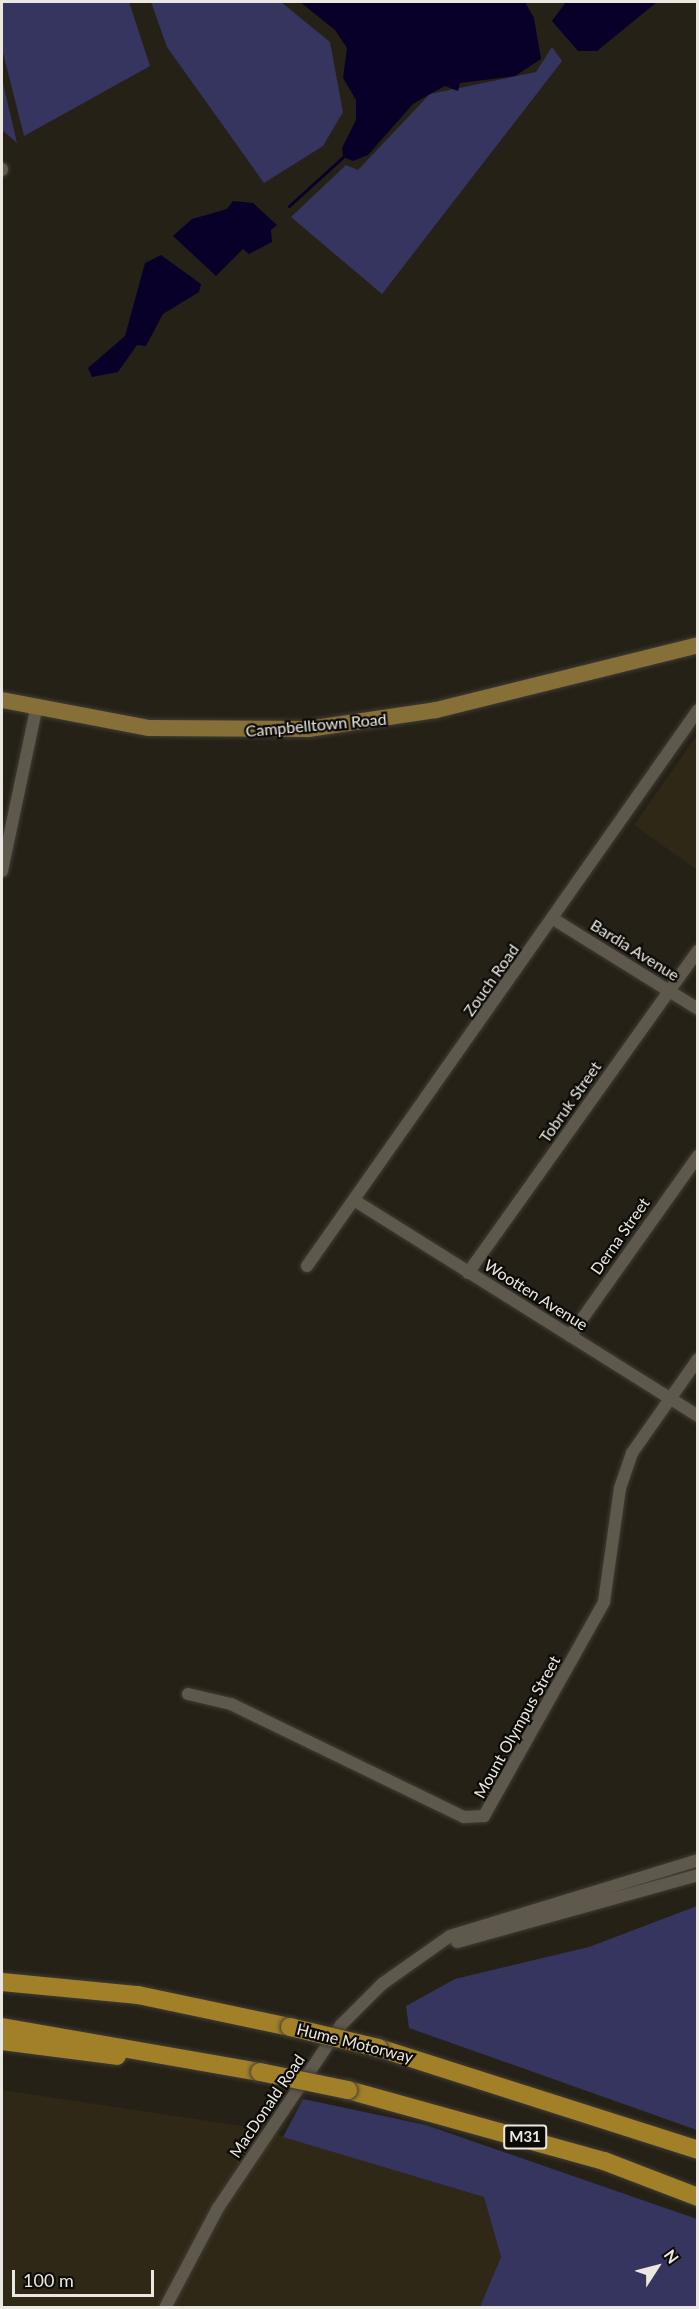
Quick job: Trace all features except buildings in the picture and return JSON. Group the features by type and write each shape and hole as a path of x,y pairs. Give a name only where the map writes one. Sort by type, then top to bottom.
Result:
{"highway":[{"path":"2,1969 138,1995"},
{"name":"Hume Motorway","path":"2,1982 138,1995 379,2048 698,2150"},
{"name":"M31","path":"2,2027 205,2060 348,2090 604,2161 698,2197"},
{"path":"2,2041 138,2059 205,2060"}],"main road":[{"name":"Campbelltown Road","path":"2,700 36,709 196,732 362,724 698,645"}],"street":[{"path":"2,871 36,709"},
{"name":"Zouch Road","path":"307,1266 357,1202 555,920 698,710"},
{"name":"Bardia Avenue","path":"555,920 698,1009"},
{"name":"Tobruk Street","path":"468,1273 671,993 698,951"},
{"name":"Derna Street","path":"570,1336 698,1156"},
{"name":"Wootten Avenue","path":"357,1202 698,1416"},
{"name":"Mount Olympus Street","path":"188,1694 231,1704 464,1817 484,1816 604,1602 624,1473 669,1398 698,1359"},
{"name":"MacDonald Road","path":"165,2307 218,2208 341,2025 382,1984 430,1951 472,1928 698,1860"},
{"name":"MacDonald Road","path":"430,1951 698,1875"}],"shaded area":[{"path":"2,2 129,2 150,66 24,136 2,49"},
{"path":"151,2 281,2 330,42 343,112 323,146 264,183 167,47"},
{"path":"300,2 525,2 534,18 541,59 515,76 460,83 458,91 445,86 430,94 413,104 368,155 353,161 343,157 342,148 356,120 356,100 343,78 347,48 335,30"},
{"path":"566,2 657,2 597,51 578,51 552,21"},
{"path":"552,47 562,61 382,294 291,217 346,165 358,170 430,94 536,72"},
{"path":"2,79 17,143 2,130"},
{"path":"233,201 253,203 277,225 271,230 272,242 249,254 243,249 216,276 173,236 192,219 227,209"},
{"path":"161,255 201,284 199,292 163,314 146,346 137,345 118,372 92,377 88,368 125,336 145,263"},
{"path":"697,735 697,870 634,825"},
{"path":"697,1906 697,2130 409,2028 406,2006 455,1979 589,1947"},
{"path":"2,2090 255,2128 484,2197 501,2257 480,2308 2,2307"},
{"path":"303,2099 426,2125 697,2219 697,2307 480,2307 501,2257 484,2197 283,2137"}],"waterway":[{"path":"289,206 343,157"}]}
